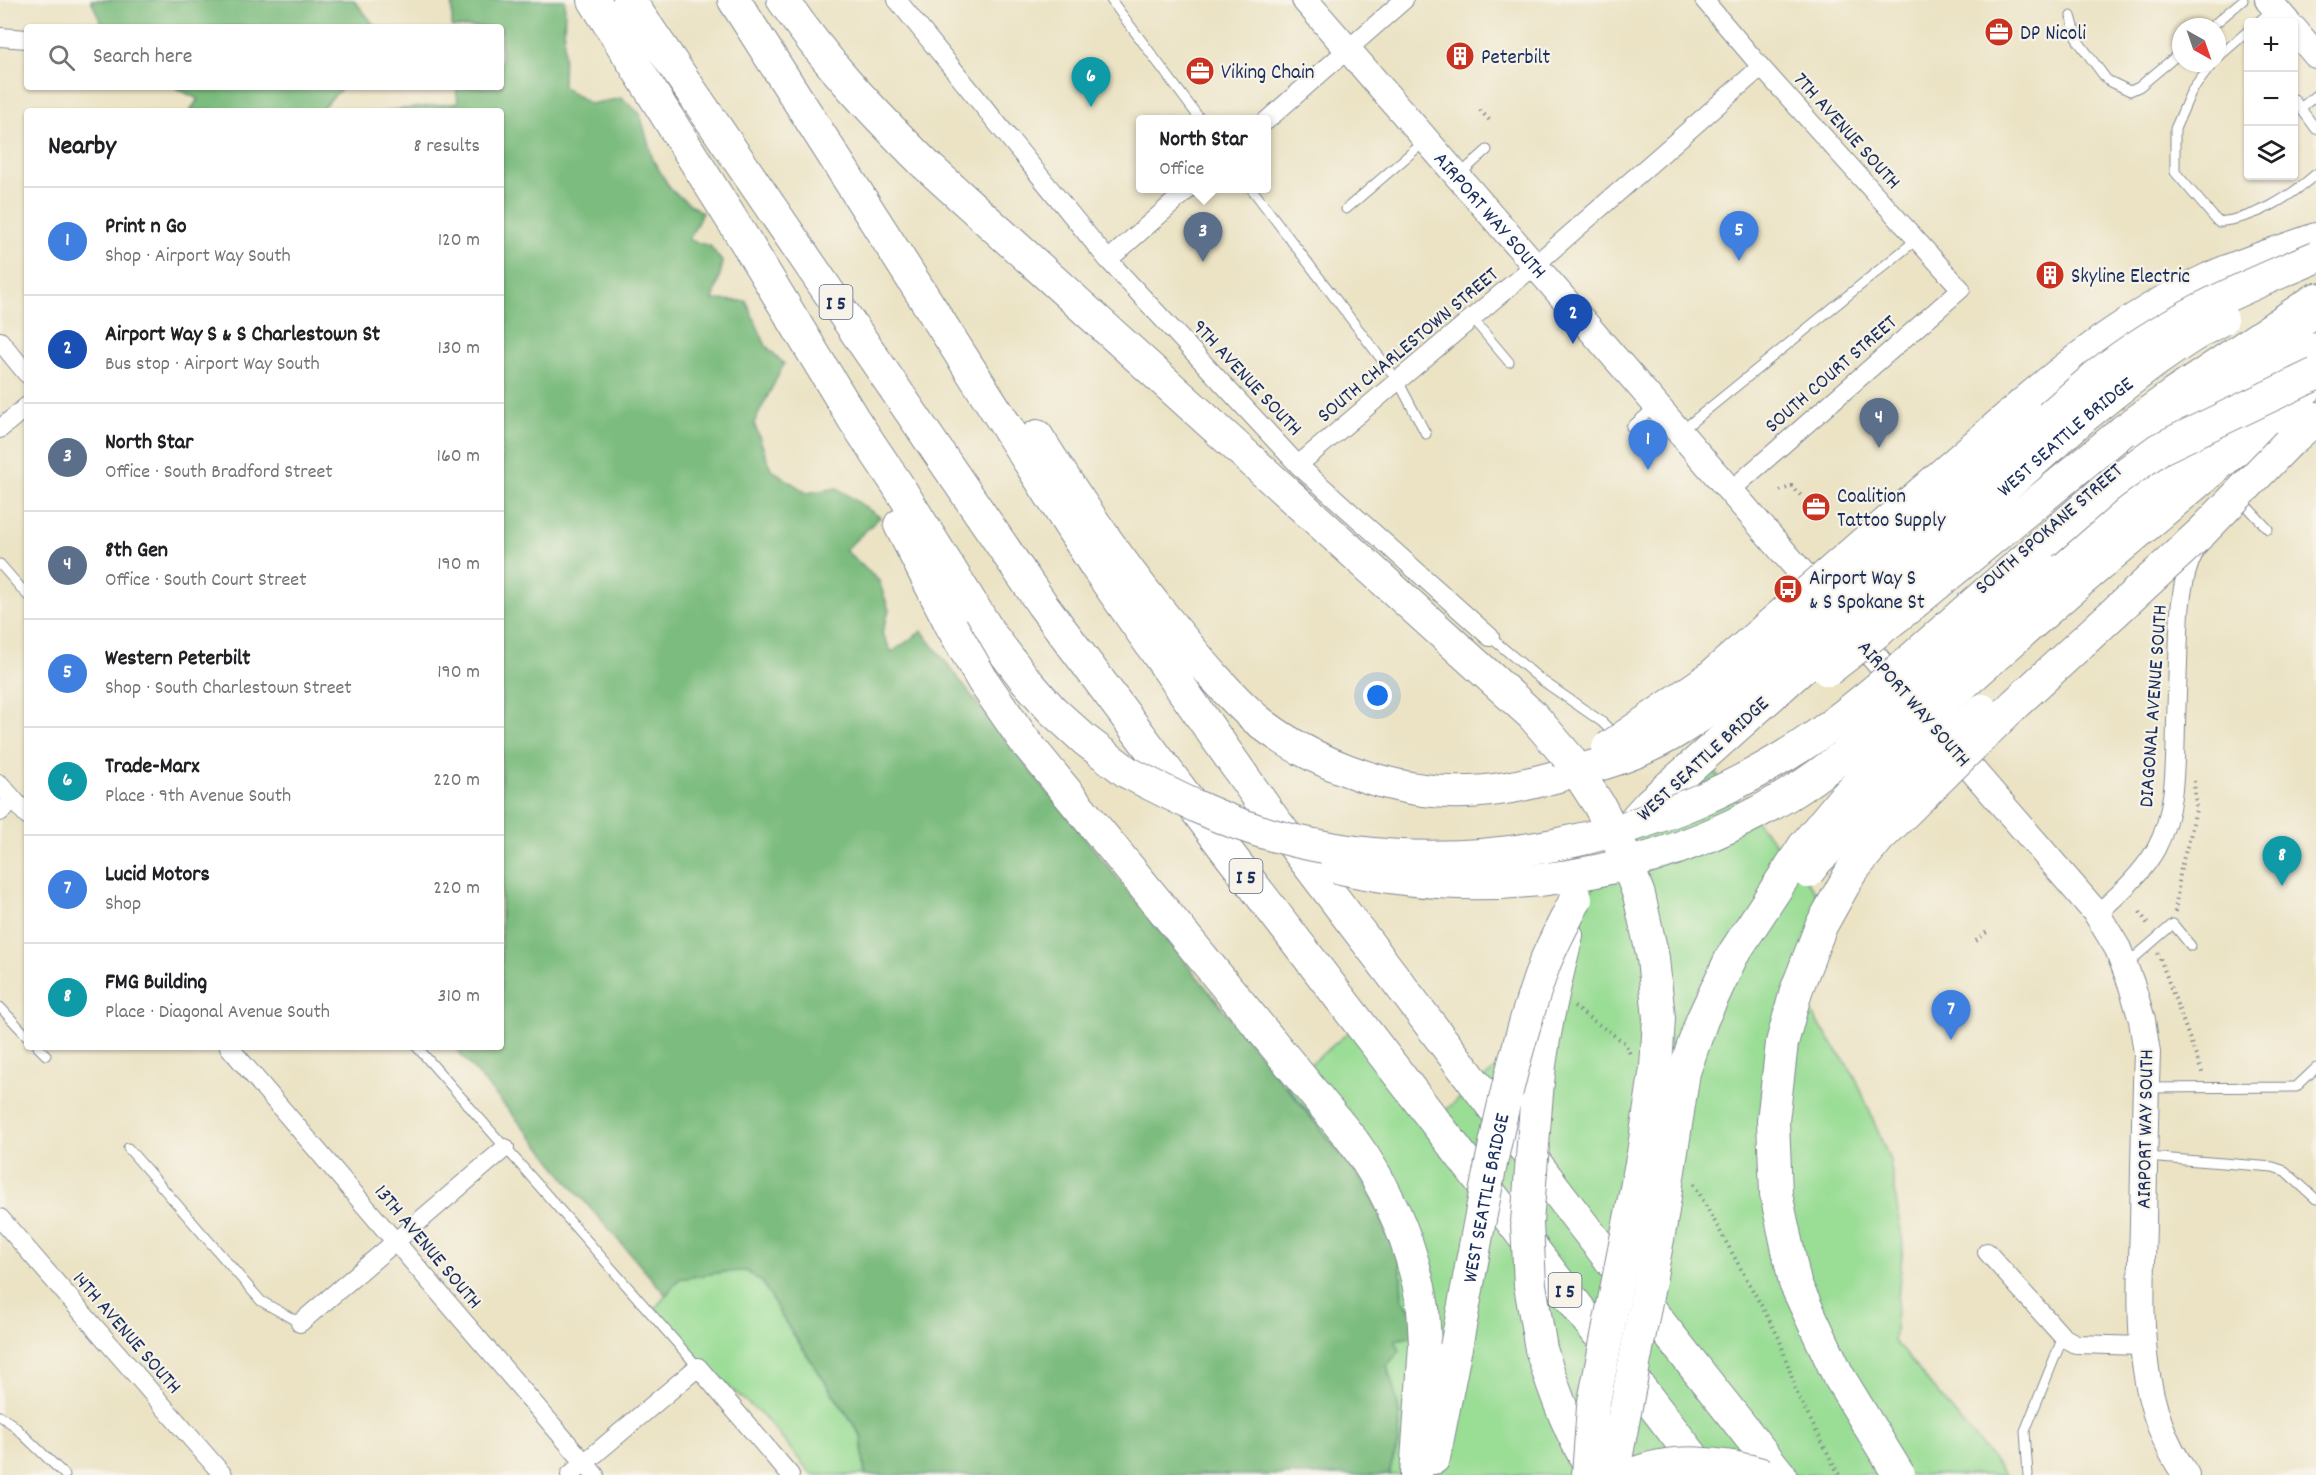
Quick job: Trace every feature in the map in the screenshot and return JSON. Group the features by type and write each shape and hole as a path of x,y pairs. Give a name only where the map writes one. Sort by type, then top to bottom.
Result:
{"highway":[{"path":"594,0 854,420 876,480 964,620 983,681 1030,748 1365,1158 1389,1198 1404,1232 1423,1308 1425,1345 1416,1475"},
{"name":"I 5","path":"629,0 1042,604 1226,850 1707,1475"},
{"path":"734,0 965,365 1008,393 1106,558 1161,612 1224,688 1265,726 1311,754 1368,777 1420,789 1450,792 1493,790 1569,773 1646,748 1672,734 1713,707 1750,678 2087,384 2129,351 2179,319 2315,244"},
{"path":"783,0 810,39 865,104 925,164 1533,716 1568,757 1599,805 1621,848 1638,895 1653,958 1659,1018 1656,1068 1643,1153 1593,1407 1588,1475"},
{"path":"1569,773 1683,699 1708,679 2079,357 2147,311 2230,270 2315,244"},
{"name":"WEST SEATTLE BRIDGE","path":"1431,1475 1503,1104 1524,1023 1545,962 1576,899 1599,861 1650,803 2086,415 2203,329 2316,273"},
{"path":"1689,769 1820,677 1913,604 2123,431 2316,299"},
{"path":"1127,772 1189,803 1252,829 1316,846 1384,856 1441,857 1516,851 1585,838 1654,818 1758,771 1810,740 1901,669 2110,485 2145,458 2192,432 2316,374"},
{"path":"1899,1475 1838,1375 1795,1283 1776,1194 1774,1110 1782,1043 1800,981 1821,926 1851,872 1879,838 2015,704 2302,440 2303,411 2316,379"},
{"path":"1613,1475 1661,1223 1684,1072 1702,1020 1731,957 1804,846 1842,800 1900,740 2184,464 2216,443 2303,411"},
{"path":"1661,1223 1697,1077 1740,975 1780,910 1818,858 1915,768 2302,440"},
{"name":"I 5","path":"1106,558 1269,813 1582,1224 1780,1475"},
{"path":"964,620 1012,664 1052,710 1085,740 1159,794 1217,828 1297,858 1391,879 1472,885 1511,884 1576,876 1630,862 1693,843 1755,814 1787,796 1850,751 2062,582"},
{"path":"1576,899 1545,1024 1539,1060 1527,1223 1530,1285 1541,1349 1557,1402 1596,1475"},
{"path":"1631,1475 1679,1464 1744,1468 1765,1475"}],"main road":[{"name":"AIRPORT WAY SOUTH","path":"1305,0 2097,914 2118,949 2142,1020 2147,1053 2142,1346 2153,1406 2165,1439 2186,1475"},
{"name":"SOUTH SPOKANE STREET","path":"1885,669 2138,452 2287,338 2316,311"},
{"name":"SOUTH SPOKANE STREET","path":"2216,394 2254,380 2316,345"}],"street":[{"name":"9TH AVENUE SOUTH","path":"897,0 1108,260 1298,465 1490,637"},
{"path":"1271,118 1404,0"},
{"name":"7TH AVENUE SOUTH","path":"1704,0 1761,67 1961,289"},
{"path":"0,37 24,39"},
{"name":"SOUTH CHARLESTOWN STREET","path":"1298,465 1535,265 1761,67"},
{"path":"1108,260 1185,193"},
{"name":"SOUTH COURT STREET","path":"1730,491 1961,289"},
{"path":"0,341 24,370"},
{"path":"0,429 24,409"},
{"path":"2242,501 2302,440"},
{"name":"DIAGONAL AVENUE SOUTH","path":"2097,914 2142,869 2156,850 2166,825 2175,761 2180,609 2187,575 2195,550 2207,534 2242,501"},
{"path":"0,784 24,812"},
{"path":"0,812 14,800"},
{"name":"13TH AVENUE SOUTH","path":"231,1050 589,1469"},
{"path":"300,1323 505,1148"},
{"name":"14TH AVENUE SOUTH","path":"0,1218 223,1475"},
{"path":"1987,1252 2063,1337 2076,1344 2142,1346"},
{"path":"570,1475 589,1469 698,1367 790,1475"}],"lane":[{"path":"1111,0 1196,115"},
{"path":"2222,18 2243,0"},
{"path":"2071,16 2078,41 2107,80 2130,91 2139,87 2172,60"},
{"path":"2226,50 2244,34"},
{"path":"2205,72 2191,92 2175,129 2175,172 2218,222 2241,220 2286,198 2316,174"},
{"path":"2301,108 2316,95"},
{"path":"2298,104 2316,129"},
{"path":"1346,209 1426,141"},
{"path":"1457,176 1487,150"},
{"path":"1254,193 1398,381 1426,434"},
{"path":"1679,432 1916,240"},
{"path":"1472,318 1509,362"},
{"path":"1631,427 1656,405"},
{"path":"2242,501 2268,529"},
{"path":"0,564 24,592"},
{"name":"9TH AVENUE SOUTH","path":"1490,637 1540,679 1602,722 1616,736"},
{"path":"2125,966 2173,924 2191,946"},
{"path":"0,1007 24,1033"},
{"path":"41,1050 46,1055"},
{"path":"420,1050 698,1367"},
{"path":"2146,1088 2296,1087 2316,1068"},
{"path":"128,1148 261,1301 300,1323"},
{"path":"2144,1157 2273,1167 2285,1172 2316,1199"},
{"path":"2028,1475 2025,1431 2063,1337"},
{"path":"0,1416 12,1424 65,1475"}],"path":[{"path":"1480,110 1491,122"},
{"path":"1780,491 1792,486 1803,498"},
{"path":"2173,924 2178,882"},
{"path":"2140,912 2148,921 2208,1088"},
{"path":"1976,941 1988,931"},
{"path":"1566,1001 1625,1043 1635,1062"},
{"path":"1692,1179 1779,1338 1798,1396 1839,1475"}],"green space":[{"path":"91,0 354,0 373,24 102,24"},
{"path":"452,0 565,0 563,87 590,104 622,98 640,114 653,160 671,190 702,213 689,240 710,246 723,263 713,300 746,301 766,346 784,364 754,423 771,469 807,493 837,488 880,517 845,550 879,581 889,610 882,633 892,652 922,631 1001,734 1368,1188 1400,1261 1402,1299 1412,1311 1414,1336 1395,1340 1400,1351 1387,1365 1400,1422 1398,1443 1390,1475 865,1475 861,1435 782,1317 763,1283 746,1271 722,1272 679,1279 666,1295 457,1050 504,1050 504,108 412,108 458,103 456,90 504,90 504,24 452,24"},
{"path":"180,90 340,90 322,108 192,108 198,99"},
{"path":"1704,759 1832,911 1797,993 1855,1076 1890,1161 1903,1245 1894,1341 2006,1475 1390,1475 1398,1443 1400,1422 1387,1365 1400,1351 1395,1340 1414,1336 1412,1311 1402,1299 1400,1261 1368,1188 1286,1084 1359,1024 1433,1120 1527,1043 1588,895 1641,819"},
{"path":"746,1271 763,1283 782,1317 861,1436 865,1475 812,1475 766,1419 701,1362 654,1310 679,1279 722,1272"}],"place":[{"name":"DP Nicoli","path":"1999,32"},
{"name":"Peterbilt","path":"1460,56"},
{"name":"Viking Chain","path":"1200,71"},
{"name":"Trade-Marx","path":"1091,107"},
{"name":"Western Peterbilt","path":"1739,261"},
{"name":"North Star","path":"1203,262"},
{"name":"Skyline Electric","path":"2050,275"},
{"name":"Airport Way S & S Charlestown St","path":"1573,344"},
{"name":"8th Gen","path":"1879,448"},
{"name":"Print n Go","path":"1648,470"},
{"name":"Coalition Tattoo Supply","path":"1816,507"},
{"name":"Airport Way S & S Spokane St","path":"1788,589"},
{"name":"FMG Building","path":"2282,886"},
{"name":"Lucid Motors","path":"1951,1040"}]}
